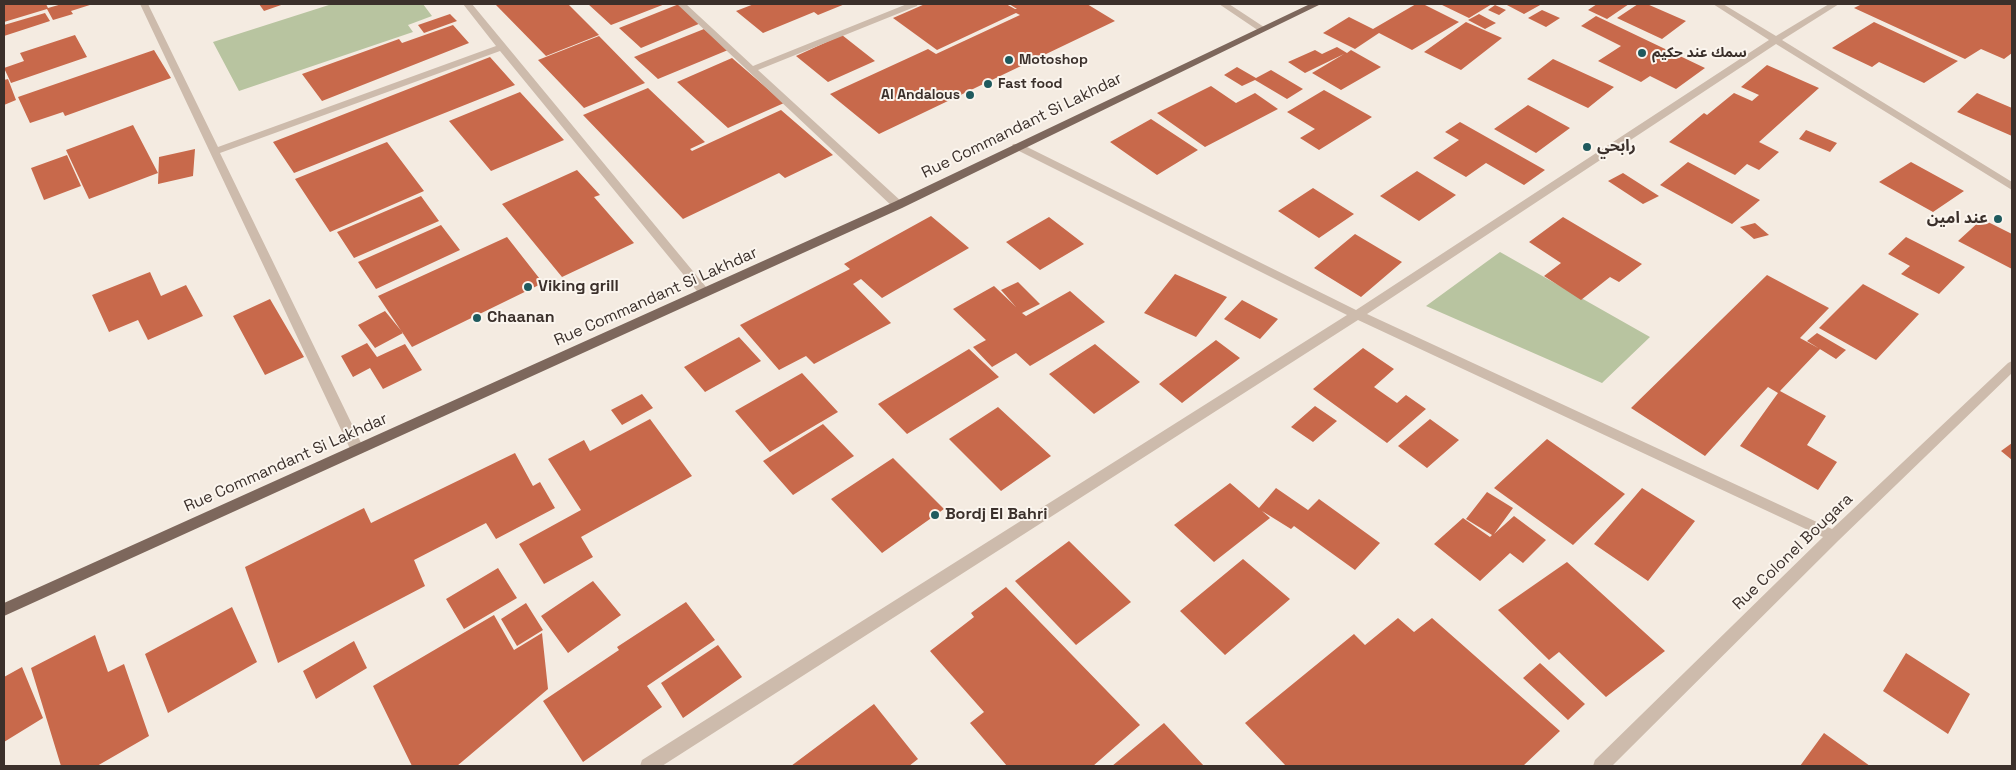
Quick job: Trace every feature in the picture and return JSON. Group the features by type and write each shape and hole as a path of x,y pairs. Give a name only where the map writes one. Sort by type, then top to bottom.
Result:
{"main road":[{"name":"Rue Commandant Si Lakhdar","path":"4,610 357,448 898,205 1017,146 1317,4"}],"street":[{"path":"144,4 357,448"},
{"path":"467,4 705,293"},
{"path":"681,4 898,205"},
{"path":"751,70 914,4"},
{"path":"1223,4 1262,29"},
{"path":"1717,4 2012,187"},
{"path":"648,766 1357,315 1776,40 1835,4"},
{"path":"216,151 502,47"},
{"path":"1017,146 1357,315 1834,536"},
{"name":"Rue Colonel Bougara","path":"1601,766 1834,536 2012,366"}],"green space":[{"path":"332,4 423,4 432,16 408,25 413,32 239,91 213,42"},
{"path":"1500,252 1650,337 1602,383 1426,306"}],"building":[{"path":"4,4 46,4 48,8 62,4 93,4 71,11 73,14 53,20 47,9 4,22"},
{"path":"259,4 284,4 264,11"},
{"path":"568,4 599,35 546,56 496,5"},
{"path":"588,4 665,4 611,25"},
{"path":"679,4 701,23 641,48 619,28"},
{"path":"754,4 845,4 818,15 814,12 763,33 736,11"},
{"path":"925,4 1006,4 1017,9 1009,4 1087,4 1115,21 879,134 830,94 928,49 936,54 1020,15 1016,13 937,50 893,18"},
{"path":"1416,4 1423,4 1459,22 1412,50 1379,33 1355,49 1323,33 1349,17 1373,29"},
{"path":"1440,4 1492,4 1469,18"},
{"path":"1505,4 1542,4 1524,14"},
{"path":"1597,4 1629,4 1607,19 1588,10"},
{"path":"1638,4 1647,4 1686,21 1662,39 1617,18"},
{"path":"1862,4 2012,4 2012,53 2004,59 1981,49 1965,59 1854,8"},
{"path":"1495,5 1506,10 1499,15 1488,10"},
{"path":"1542,10 1560,18 1546,27 1528,18"},
{"path":"45,13 50,21 4,36 4,25"},
{"path":"450,14 457,21 424,33 418,25"},
{"path":"1479,14 1496,23 1485,29 1468,20"},
{"name":"سمك عند حكيم","path":"1596,16 1705,68 1676,89 1650,76 1641,82 1598,61 1621,46 1581,26"},
{"path":"1466,22 1502,38 1461,70 1424,52"},
{"path":"1874,22 1958,61 1924,83 1879,62 1872,67 1832,48"},
{"path":"453,25 469,43 322,101 302,74 399,39 402,43"},
{"path":"704,29 728,50 658,79 634,57"},
{"path":"75,35 87,57 11,83 4,68 24,61 20,53"},
{"path":"842,35 875,61 828,82 796,56"},
{"path":"599,36 645,83 584,108 538,60"},
{"path":"1337,47 1347,53 1351,50 1381,67 1341,90 1312,73 1344,54 1305,73 1288,62 1315,50 1322,54"},
{"path":"154,50 171,78 65,116 63,112 30,123 18,97"},
{"path":"490,57 515,85 294,173 273,142"},
{"path":"732,58 784,103 728,128 677,82"},
{"path":"1553,59 1614,87 1588,108 1527,79"},
{"path":"1767,65 1819,88 1759,142 1779,152 1759,170 1747,164 1735,175 1669,142 1704,113 1707,115 1734,93 1752,101 1759,95 1741,87"},
{"path":"1237,67 1256,78 1271,70 1303,89 1287,99 1255,80 1242,86 1224,75"},
{"path":"8,79 16,100 4,105 4,80"},
{"path":"1211,86 1236,103 1255,93 1278,109 1205,147 1157,113"},
{"path":"648,88 705,142 690,149 692,151 781,110 833,155 785,178 779,173 683,219 583,115"},
{"path":"1324,90 1372,117 1319,150 1300,138 1315,129 1287,112"},
{"path":"520,92 564,140 491,171 449,121"},
{"path":"1977,93 2012,108 2012,136 1957,112"},
{"path":"1528,105 1570,128 1536,153 1494,129"},
{"path":"1151,119 1198,150 1157,175 1110,142"},
{"path":"1460,122 1545,170 1524,185 1486,163 1466,177 1433,158 1459,140 1445,132"},
{"path":"133,125 158,173 89,199 66,150"},
{"path":"1806,130 1837,143 1830,152 1799,139"},
{"path":"387,142 424,191 330,232 295,179"},
{"path":"195,149 193,176 158,184 159,157"},
{"path":"67,155 81,186 44,200 31,168"},
{"path":"1688,162 1760,200 1732,224 1660,185"},
{"path":"1911,162 1964,191 1933,212 1879,182"},
{"path":"577,170 600,195 594,197 634,243 562,277 502,204"},
{"path":"1417,171 1456,195 1419,221 1380,196"},
{"path":"1623,173 1659,196 1643,204 1608,181"},
{"path":"1313,188 1354,214 1319,238 1278,211"},
{"path":"421,196 439,221 354,258 337,232"},
{"path":"931,216 969,248 882,298 861,279 853,284 891,323 814,364 806,356 779,370 740,325 850,269 844,264"},
{"path":"1049,217 1084,244 1040,270 1006,242"},
{"path":"1563,217 1642,264 1619,282 1610,277 1581,300 1544,276 1561,263 1529,242"},
{"path":"1982,219 2012,234 2012,269 1958,241"},
{"path":"1755,223 1769,235 1754,239 1740,227"},
{"path":"441,225 460,250 376,289 358,262"},
{"path":"1355,234 1402,262 1361,297 1314,268"},
{"path":"507,237 543,283 412,347 378,296"},
{"path":"1906,237 1965,267 1939,294 1901,274 1910,266 1888,254"},
{"path":"150,272 161,296 186,285 203,316 148,340 138,320 109,332 92,295"},
{"path":"1175,274 1227,297 1196,337 1144,313"},
{"path":"1767,275 1829,308 1800,338 1820,349 1780,391 1826,416 1807,445 1837,462 1818,490 1740,446 1778,393 1768,387 1705,456 1631,408"},
{"path":"1018,282 1040,304 1022,313 1026,316 1070,291 1105,322 1030,366 1016,353 992,367 973,347 986,340 953,309 994,286 1016,307 1001,290"},
{"path":"1863,284 1919,314 1876,360 1819,328"},
{"path":"270,299 304,357 265,375 233,316"},
{"path":"1242,300 1278,319 1260,339 1224,319"},
{"path":"385,311 403,333 375,348 358,325"},
{"path":"1817,333 1846,350 1836,359 1807,341"},
{"path":"739,337 761,361 705,392 684,367"},
{"path":"1216,340 1240,358 1182,403 1159,384"},
{"path":"367,343 377,357 405,344 422,370 383,389 370,368 353,377 341,356"},
{"path":"1095,344 1140,382 1094,414 1049,374"},
{"path":"1363,348 1394,369 1374,387 1397,403 1406,395 1426,409 1387,443 1313,389"},
{"path":"969,349 999,377 907,434 878,404"},
{"path":"802,373 838,412 770,452 735,411"},
{"path":"642,394 653,408 622,425 611,410"},
{"path":"1315,406 1337,421 1313,442 1291,427"},
{"path":"998,407 1051,456 1001,491 949,439"},
{"path":"650,419 692,476 581,537 593,557 544,584 519,544 581,510 548,459 584,440 590,451"},
{"path":"1430,419 1459,440 1427,468 1398,446"},
{"path":"823,424 854,456 793,495 763,461"},
{"path":"1547,439 1625,494 1573,545 1494,488"},
{"path":"2012,443 2012,460 2001,451"},
{"path":"515,453 533,486 540,482 555,508 496,539 486,523 414,560 425,586 278,663 245,567 364,508 371,523"},
{"path":"893,458 944,509 882,553 831,499"},
{"path":"1230,483 1259,508 1276,488 1308,510 1319,499 1380,543 1355,570 1294,526 1291,529 1262,511 1270,518 1214,562 1174,525"},
{"path":"1642,488 1695,521 1648,581 1594,544"},
{"path":"1487,492 1513,508 1494,534 1514,516 1546,540 1523,563 1510,553 1480,581 1434,544 1463,518 1490,537 1492,535 1466,519"},
{"path":"1069,541 1131,602 1076,645 1015,581"},
{"path":"1243,559 1290,599 1225,655 1180,611"},
{"path":"1567,562 1665,651 1606,697 1559,652 1549,660 1498,610"},
{"path":"498,568 517,598 464,629 446,599"},
{"path":"593,581 621,615 568,653 541,616"},
{"path":"1006,587 1140,725 1093,766 1007,766 970,723 984,712 930,651 974,617 971,613"},
{"path":"686,602 715,640 647,686 662,707 583,762 543,701 619,650 617,647"},
{"path":"526,603 543,630 517,646 501,619"},
{"path":"232,607 257,662 168,713 145,654"},
{"path":"494,615 514,650 542,633 548,689 457,766 412,766 373,686"},
{"path":"1398,618 1414,632 1432,618 1560,731 1523,766 1286,766 1245,723 1354,634 1365,645"},
{"path":"95,635 108,672 124,664 149,736 97,766 61,766 31,668"},
{"path":"354,641 367,668 316,699 303,671"},
{"path":"718,645 742,677 683,718 661,683"},
{"path":"1906,653 1970,694 1948,734 1883,691"},
{"path":"1540,663 1585,704 1568,720 1523,678"},
{"path":"22,667 43,718 4,742 4,677"},
{"path":"874,704 918,759 909,766 791,766"},
{"path":"1164,723 1204,766 1112,766"},
{"path":"1824,733 1870,766 1800,766"}],"place":[{"name":"سمك عند حكيم","path":"1642,53"},
{"name":"Motoshop","path":"1009,60"},
{"name":"Fast food","path":"988,84"},
{"name":"Al Andalous","path":"970,95"},
{"name":"رابحي","path":"1587,147"},
{"name":"عند امين","path":"1998,219"},
{"name":"Viking grill","path":"528,287"},
{"name":"Chaanan","path":"477,318"},
{"name":"Bordj El Bahri","path":"935,515"}]}
